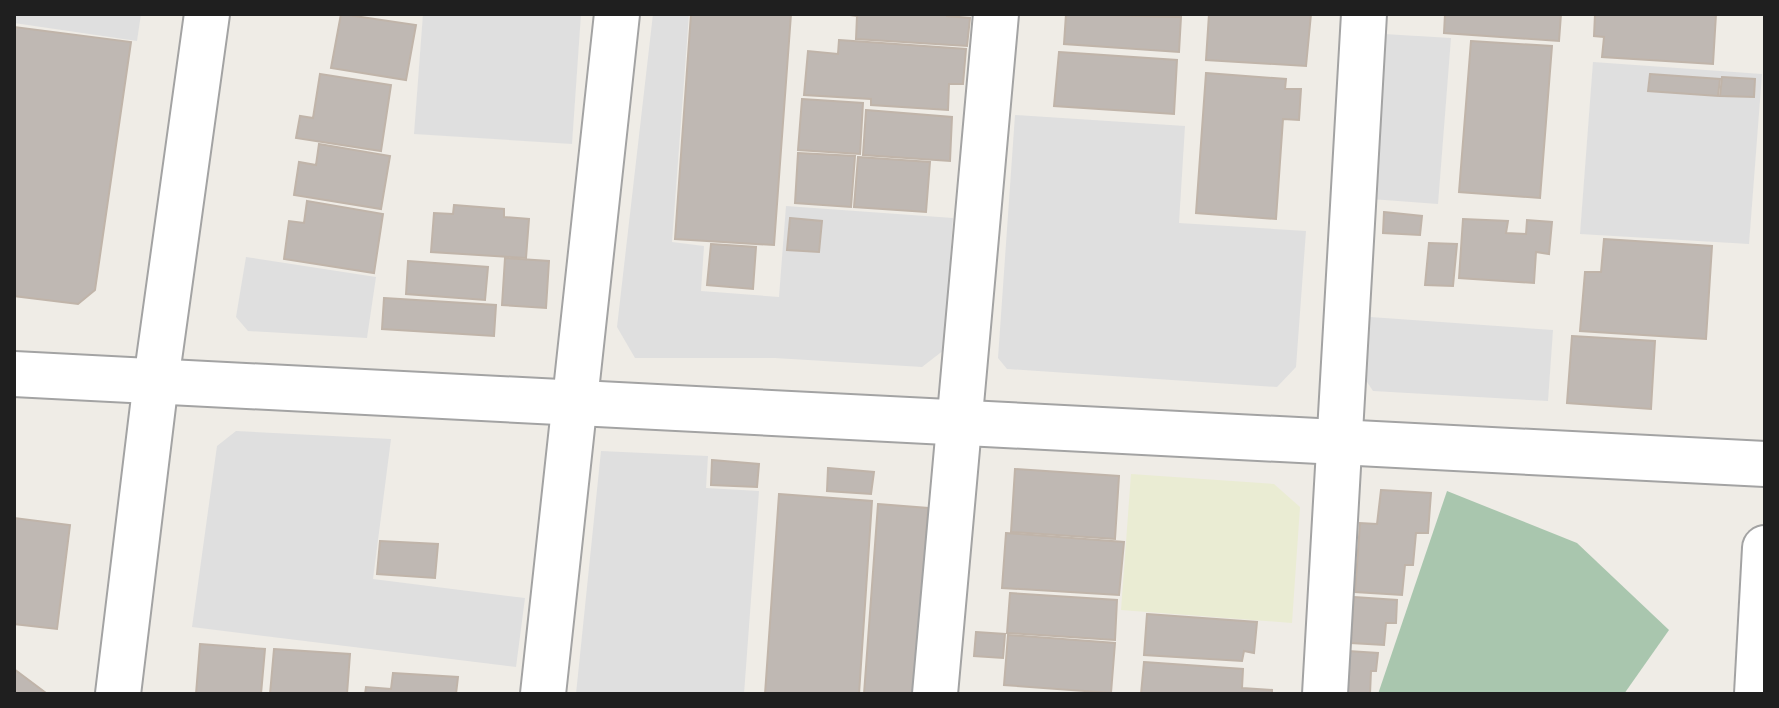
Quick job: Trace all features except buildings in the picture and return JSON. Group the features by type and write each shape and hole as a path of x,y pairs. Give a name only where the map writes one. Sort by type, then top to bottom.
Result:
{"street":[{"path":"118,694 156,381 207,14"},
{"path":"543,694 617,14"},
{"path":"935,694 996,14"},
{"path":"1325,694 1364,14"},
{"path":"14,374 1765,464"},
{"path":"1757,694 1765,548"}],"green space":[{"path":"1131,474 1274,484 1300,507 1292,623 1121,610"},
{"path":"1447,491 1577,543 1669,630 1624,694 1378,694"}],"shaded area":[{"path":"14,14 141,14 137,41 14,23"},
{"path":"423,14 581,14 572,144 414,134"},
{"path":"653,14 689,14 672,242 704,246 701,291 779,297 786,206 953,218 944,350 922,367 775,358 635,358 617,327"},
{"path":"1384,34 1451,38 1438,204 1371,199"},
{"path":"1593,62 1762,74 1749,244 1580,234"},
{"path":"1015,115 1185,126 1179,223 1306,231 1296,367 1277,387 1007,369 998,358"},
{"path":"246,257 376,277 367,338 248,331 236,317"},
{"path":"1370,317 1553,330 1548,401 1373,391 1365,379"},
{"path":"236,431 391,439 373,579 525,598 516,667 192,627 217,446"},
{"path":"601,451 708,456 706,488 759,491 744,694 576,694"}]}
